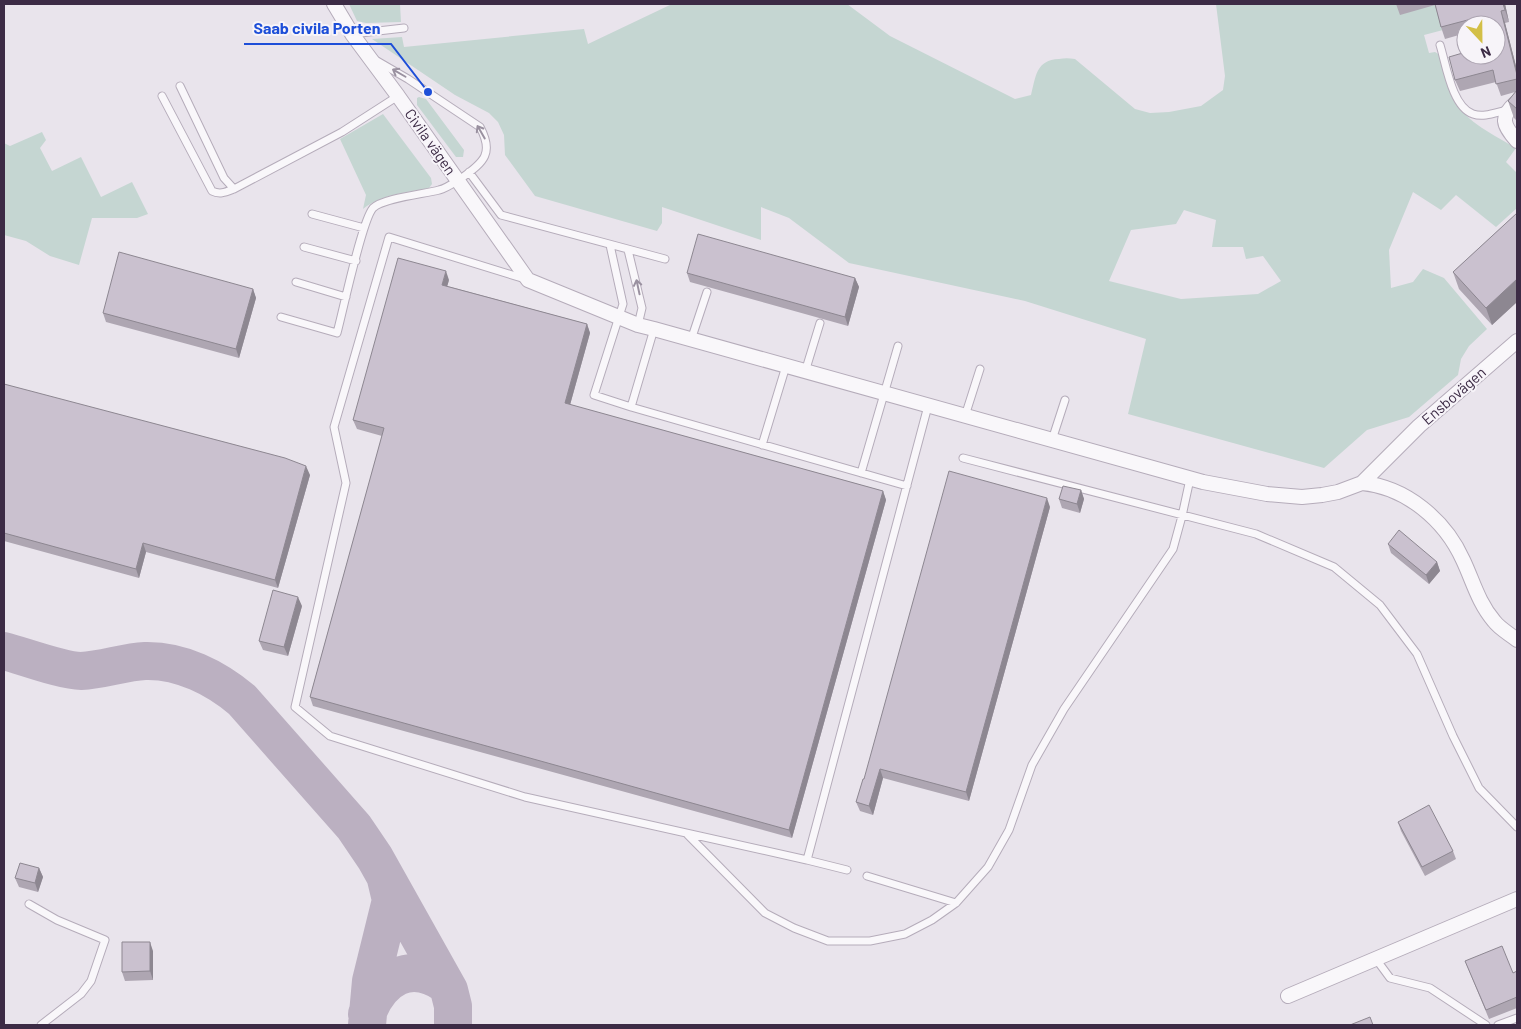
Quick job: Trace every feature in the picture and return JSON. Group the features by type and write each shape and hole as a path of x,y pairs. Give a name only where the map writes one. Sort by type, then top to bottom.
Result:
{"street":[{"name":"Civila vägen","path":"334,4 352,34 528,280"},
{"path":"1513,106 1505,122 1508,130 1517,141"},
{"path":"528,280 638,325 1190,478 1267,494 1302,496 1322,496 1362,483 1378,484 1396,491 1420,506 1439,524 1453,542 1463,560 1480,602 1495,623 1517,640"},
{"name":"Ensbovägen","path":"1362,483 1419,426 1517,341"},
{"path":"1288,996 1517,899"}],"lane":[{"path":"352,34 404,28"},
{"path":"1440,45 1453,90 1463,106 1471,114 1488,114 1513,106"},
{"path":"281,316 338,333 364,228 372,209 381,202 442,189 481,164 487,150 485,137 480,127 408,79 368,56"},
{"path":"180,86 224,178 234,189"},
{"path":"162,96 212,191 217,194 234,189 342,132 398,96"},
{"path":"469,172 501,216 665,260"},
{"path":"312,214 364,228"},
{"path":"528,280 389,237 334,427 346,483 295,707 330,736 525,797 847,870"},
{"path":"610,245 623,304 594,395 907,486"},
{"path":"304,247 356,261"},
{"path":"628,250 642,308 638,325"},
{"path":"296,282 346,297"},
{"path":"691,340 707,292"},
{"path":"806,372 820,323"},
{"path":"631,407 654,329"},
{"path":"861,473 898,346"},
{"path":"762,445 786,366"},
{"path":"966,416 980,369"},
{"path":"1052,440 1065,400"},
{"path":"808,860 928,406"},
{"path":"963,458 1256,534 1334,567 1380,604 1417,654 1453,736 1479,788 1517,827"},
{"path":"687,833 765,913 794,928 828,941 870,941 905,934 932,920 956,904 988,867 1010,830 1032,765 1064,709 1172,549 1182,516 1190,478"},
{"path":"866,876 956,904"},
{"path":"29,904 57,920 105,940 91,981 81,994 41,1025"},
{"path":"1376,959 1390,978 1430,988 1486,1025"},
{"path":"1498,1025 1517,1018"}],"shaded area":[{"path":"349,4 400,4 401,22 366,23 357,21"},
{"path":"672,4 847,4 890,36 1015,99 1031,95 1038,70 1046,62 1071,58 1075,59 1135,109 1150,113 1169,112 1201,106 1223,90 1225,76 1216,4 1442,4 1443,30 1424,35 1429,53 1435,52 1440,55 1448,84 1460,108 1466,115 1482,128 1516,148 1506,162 1517,173 1517,208 1496,227 1456,195 1441,210 1413,192 1389,250 1391,288 1413,282 1423,269 1444,278 1487,329 1469,346 1461,359 1458,375 1409,417 1367,430 1324,468 1128,414 1146,339 1025,301 849,263 789,218 761,207 761,240 662,207 662,223 657,231 535,196 505,155 504,135 498,122 489,113 455,95 372,39 402,37 404,47 584,29 588,44","holes":["1184,210 1216,220 1212,247 1243,247 1246,259 1263,256 1281,281 1258,294 1181,299 1109,281 1131,230 1176,224"]},
{"path":"417,98 426,99 464,150 463,157 456,157 417,105"},
{"path":"383,114 431,178 432,184 429,188 386,197 363,209 366,195 340,139"},
{"path":"42,132 46,140 40,148 52,171 81,157 101,197 132,182 148,214 137,218 92,218 79,265 50,256 26,241 4,235 4,143 10,146"}],"building":[{"path":"1435,4 1503,4 1505,10 1501,11 1502,15 1456,15 1456,23 1441,27"},
{"path":"1506,31 1517,79 1496,84 1493,70 1455,80 1449,57 1456,55 1456,65 1506,65"},
{"path":"1517,90 1517,109 1508,101"},
{"path":"1517,213 1517,279 1486,308 1453,272"},
{"path":"698,234 855,278 845,317 687,273"},
{"path":"119,252 253,289 236,349 103,313"},
{"path":"398,258 446,271 442,285 587,324 565,403 883,491 789,830 310,697 384,428 353,420"},
{"path":"4,384 285,458 306,466 275,580 143,543 136,569 4,533"},
{"path":"949,471 1047,498 966,792 880,769 869,806 856,802"},
{"path":"1063,486 1081,490 1077,504 1059,499"},
{"path":"1399,530 1437,562 1426,575 1388,544"},
{"path":"273,590 298,597 284,647 259,641"},
{"path":"1429,805 1453,851 1422,867 1398,822"},
{"path":"20,863 39,868 35,883 15,878"},
{"path":"122,942 150,942 150,971 122,972"},
{"path":"1502,946 1513,973 1517,971 1517,997 1486,1010 1465,961"},
{"path":"1370,1017 1373,1025 1350,1025"}],"taxiway":[{"path":"4,651 54,666 81,671 129,663 158,661 185,667 197,672 221,684 242,700 354,827 375,858 449,990 453,1006 453,1025"},
{"path":"367,1025 371,981 391,900 386,879"},
{"path":"367,1014 380,991 398,976 409,973 420,974 432,977 445,984"}],"place":[{"name":"Saab civila Porten","path":"428,92"}]}
